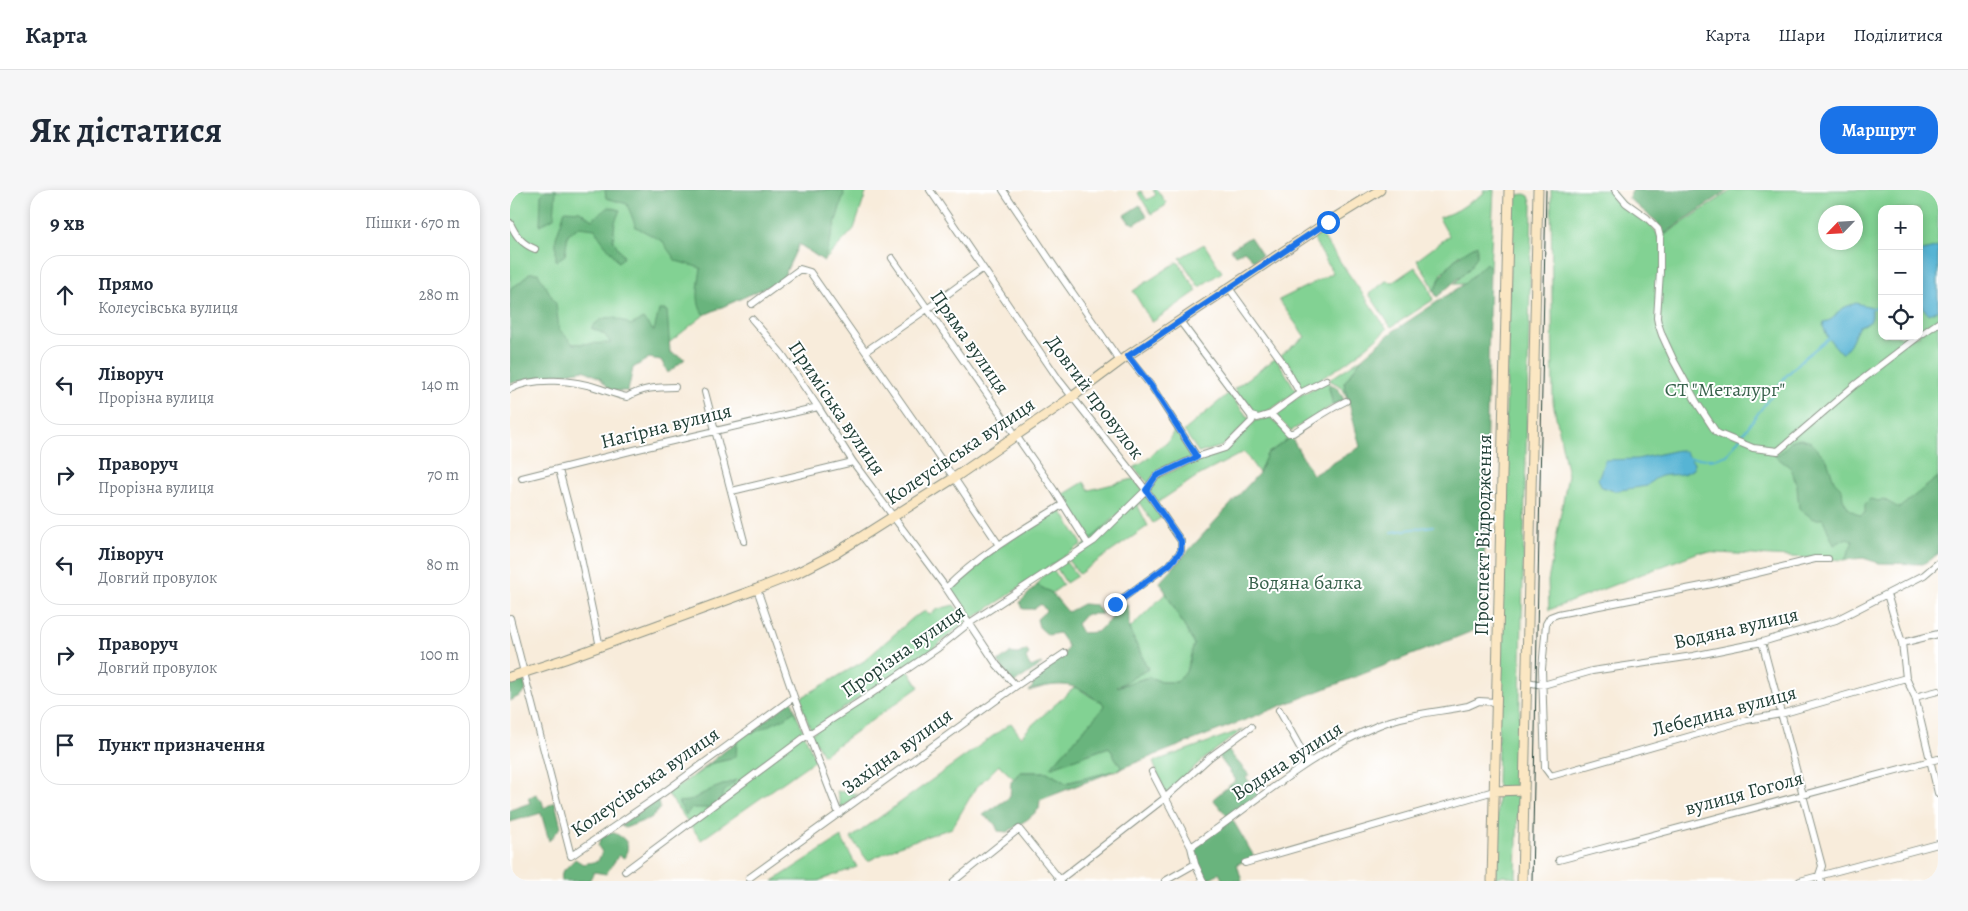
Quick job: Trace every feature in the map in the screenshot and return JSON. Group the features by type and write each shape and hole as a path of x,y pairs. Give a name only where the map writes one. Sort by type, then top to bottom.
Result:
{"main road":[{"name":"Колеусівська вулиця","path":"510,677 600,647 756,589 795,574 827,557 954,478 1180,321 1380,190"},
{"name":"Проспект Відродження","path":"1492,881 1509,190"},
{"path":"1522,881 1538,190"},
{"path":"1494,791 1524,790"}],"street":[{"name":"Довгий провулок","path":"930,190 1072,397 1146,490 1181,541 1181,551 1170,564 1112,606"},
{"path":"1003,190 1124,359 1152,387 1197,457"},
{"path":"1615,190 1626,203 1647,218 1658,229 1660,237 1660,272 1658,323 1662,335 1697,404 1719,434 1753,448 1778,451 1855,385 1914,340"},
{"path":"510,223 515,233 525,245 536,249"},
{"name":"Пряма вулиця","path":"892,258 1054,490 1088,544"},
{"path":"866,351 983,268"},
{"path":"752,304 800,269 810,272 999,545"},
{"path":"1229,288 1282,360 1300,393"},
{"name":"Приміська вулиця","path":"752,319 782,354 853,462 946,588 968,624 997,665 1016,686"},
{"path":"1180,321 1251,416 1258,418 1271,414 1300,393 1326,380"},
{"path":"1923,333 1938,323"},
{"path":"510,389 520,384 552,380 600,388 612,394 626,397 653,387 675,387"},
{"path":"704,392 744,541"},
{"path":"1271,414 1289,433 1293,433 1346,401"},
{"name":"Нагірна вулиця","path":"522,478 715,430 818,407"},
{"name":"Прорізна вулиця","path":"625,871 809,734 931,653 968,624 1094,541 1146,490 1156,476 1197,457 1225,448 1252,421 1251,416"},
{"path":"732,491 853,462"},
{"path":"559,470 577,539 600,647"},
{"path":"946,588 964,570 1062,505"},
{"path":"1543,685 1542,669 1546,624 1550,617 1712,584 1815,559 1828,559"},
{"name":"Водяна вулиця","path":"1527,682 1543,685 1592,671 1693,656 1762,642 1836,620 1924,574 1938,563"},
{"path":"756,589 838,814"},
{"path":"1887,594 1902,643 1906,678 1915,697 1938,792"},
{"path":"510,618 524,672"},
{"path":"1902,643 1938,634"},
{"path":"1762,642 1822,866 1820,878"},
{"name":"Західна вулиця","path":"749,878 1016,686 1066,653"},
{"name":"Колеусівська вулиця","path":"524,672 572,856 663,793 794,696"},
{"name":"Лебедина вулиця","path":"1543,685 1545,768 1551,776 1747,720 1781,714 1906,678"},
{"path":"1915,697 1938,692"},
{"name":"Водяна вулиця","path":"1191,847 1308,762 1380,724 1468,706 1479,701 1496,702"},
{"path":"1279,710 1308,762"},
{"path":"954,881 1019,829 1060,881 1165,798 1190,774 1251,727"},
{"name":"вулиця Гоголя","path":"1559,860 1938,758"},
{"path":"1152,772 1191,847 1195,864 1203,881"},
{"path":"1245,864 1494,791"},
{"path":"1800,881 1820,878 1938,844"},
{"path":"1166,881 1195,864"}],"green space":[{"path":"510,190 867,190 854,229 824,261 799,244 782,280 704,315 665,346 510,343"},
{"path":"546,190 556,190 554,218 540,225 541,195"},
{"path":"605,190 843,190 844,194 824,261 799,244 782,280 704,315 698,299 701,268 676,261 662,241 636,227 627,204 606,198"},
{"path":"1153,190 1157,190 1166,203 1165,206 1151,214 1138,193 1141,191 1147,200 1156,195"},
{"path":"1483,190 1494,190 1490,267 1486,264 1464,284 1454,284 1469,269 1460,254 1442,273 1434,292 1431,283 1417,260 1449,236 1439,218 1458,210 1484,193"},
{"name":"СТ \"Металург\"","path":"1551,190 1612,190 1623,203 1650,224 1660,238 1732,190 1938,190 1938,511 1918,524 1845,560 1699,552 1549,610 1548,581 1568,475 1553,402"},
{"path":"1633,190 1728,190 1663,235 1656,221 1628,198"},
{"path":"1525,194 1529,196 1532,205 1518,784 1516,787 1499,789 1497,783 1511,200 1517,195"},
{"path":"1140,205 1147,216 1135,224 1129,222 1124,215"},
{"path":"608,207 620,210 615,222 613,240 624,257 618,262 595,229 579,227 568,234 565,255 556,261 556,238 565,210 580,211 592,220"},
{"path":"1321,234 1387,329 1346,362 1324,377 1301,389 1281,355 1305,337 1279,300 1333,273 1313,238"},
{"path":"1250,237 1262,255 1254,261 1244,251 1235,255 1231,249"},
{"path":"1204,244 1222,272 1199,287 1180,258"},
{"path":"1477,245 1477,256 1469,269 1437,297 1434,292 1446,270 1462,254"},
{"path":"1177,262 1197,291 1154,321 1151,321 1133,291"},
{"name":"Водяна балка","path":"1486,263 1490,267 1483,627 1122,768 1109,747 1050,768 1105,706 1101,701 1084,691 1070,686 1050,686 1029,691 1033,686 1029,678 1065,653 1068,646 1059,633 1048,635 1039,627 1037,619 1046,611 1041,604 1034,609 1023,609 1020,602 1037,585 1052,593 1068,612 1083,604 1096,605 1102,614 1086,614 1077,624 1082,633 1097,632 1127,604 1129,629 1148,669 1117,687 1149,677 1162,682 1177,682 1186,672 1194,644 1160,582 1259,473 1267,454 1291,437 1313,475 1360,447 1344,383 1362,358 1392,332 1464,284"},
{"path":"1415,267 1428,285 1433,300 1391,327 1369,294 1386,281 1393,282"},
{"path":"529,273 538,273 556,304 559,329 573,344 611,343 604,334 591,328 605,318 614,318 631,325 643,319 654,331 659,310 667,310 670,352 685,359 668,373 661,360 649,358 633,368 628,391 611,391 600,378 584,370 510,383 510,289 522,281"},
{"path":"1276,358 1297,392 1259,416 1251,414 1234,389"},
{"path":"1362,358 1344,383 1349,403 1342,387 1329,380"},
{"path":"1326,382 1330,384 1329,388 1333,405 1291,431 1274,414 1299,396"},
{"path":"1330,384 1338,388 1344,400 1333,405 1329,388"},
{"path":"1229,393 1250,420 1223,446 1199,453 1184,431"},
{"path":"1270,417 1291,437 1267,454 1259,473 1244,452 1196,477 1157,503 1149,490 1158,478 1194,461 1226,450 1255,421"},
{"path":"1174,427 1195,457 1176,464 1149,484 1134,468 1167,443 1174,431"},
{"path":"1801,439 1811,442 1827,460 1834,481 1842,489 1843,499 1849,509 1861,516 1865,513 1865,504 1870,499 1879,501 1883,499 1899,508 1938,477 1938,554 1923,564 1879,563 1863,558 1845,560 1853,541 1847,538 1834,545 1823,519 1813,519 1799,508 1797,487 1791,468 1771,453 1779,454 1793,440"},
{"path":"1133,479 1144,490 1088,542 1063,495 1084,482 1089,490"},
{"path":"1147,494 1162,517 1153,523 1138,501"},
{"path":"1136,502 1148,526 1079,574 1067,559"},
{"path":"1060,509 1082,544 970,620 951,590 962,577 987,555"},
{"path":"1065,561 1077,576 1066,583 1056,567"},
{"path":"1053,569 1063,585 1052,593 1037,585 1043,576"},
{"path":"1166,593 1194,644 1186,672 1177,682 1162,682 1149,677 1115,687 1148,669 1129,629"},
{"path":"954,605 967,621 935,647 811,730 799,699 864,661 914,617 926,611 929,615 938,609"},
{"path":"1026,650 1029,653 1026,659 1031,667 1042,664 1014,683 998,662 1010,653 1018,654"},
{"path":"908,670 919,687 823,755 811,734"},
{"path":"523,675 526,690 510,701 510,679"},
{"path":"1075,687 1094,699 1101,701 1105,706 1051,767 1109,747 1122,769 1066,783 1047,772 1020,772 1014,779 999,765 975,789 952,828 904,844 868,861 851,838 1011,723 1021,737"},
{"path":"792,700 795,711 783,719 753,733 750,732"},
{"path":"795,711 815,760 701,840 667,793 713,763 731,759 737,742 744,735"},
{"path":"1244,729 1202,760 1166,794 1153,762"},
{"path":"737,741 736,755 731,759 713,763 695,775"},
{"path":"1226,748 1249,775 1246,777 1258,795 1228,817 1213,799 1236,780 1217,754"},
{"path":"1115,771 1040,800 1039,809 1028,819 1007,832 998,831 995,824 983,815 1010,797 1011,782 1020,772 1047,772 1066,783"},
{"path":"736,780 723,793 720,803 709,808 691,808 686,815 678,802 689,801 712,789"},
{"path":"837,791 858,794 841,809"},
{"path":"1513,793 1518,799 1516,879 1504,875 1495,878 1498,796"},
{"path":"536,794 542,801 544,808 555,802 561,827 549,841 541,813 510,822 510,810 530,803 528,798"},
{"path":"657,800 660,808 651,818 625,828 620,825"},
{"path":"1232,819 1255,858 1237,864 1242,881 1223,881 1219,873 1205,881 1197,863 1193,847"},
{"path":"612,832 626,842 627,848 624,858 619,855 606,874 594,872 589,881 561,881 562,872 575,859 583,864 598,861 602,852 598,846 602,835"},
{"path":"841,837 857,867 818,881 773,881"}],"water":[{"path":"1938,247 1938,310 1928,314 1923,308 1923,251"},
{"path":"1856,303 1872,307 1872,317 1870,322 1859,326 1850,344 1842,354 1828,338 1823,326 1824,322 1831,319 1841,309"},
{"path":"1678,450 1685,452 1694,463 1693,469 1681,474 1664,475 1653,480 1647,486 1614,491 1602,487 1598,479 1605,460 1637,459"}],"waterway":[{"path":"1871,308 1878,307"},
{"path":"1688,458 1715,459 1727,455 1785,377 1804,358 1829,338"},
{"path":"1392,532 1433,526"}],"tram line":[{"path":"1532,881 1546,190"}],"route":[{"path":"1115,604 1170,564 1181,551 1181,541 1146,490 1156,476 1197,457 1152,387 1128,356 1328,222"}]}
